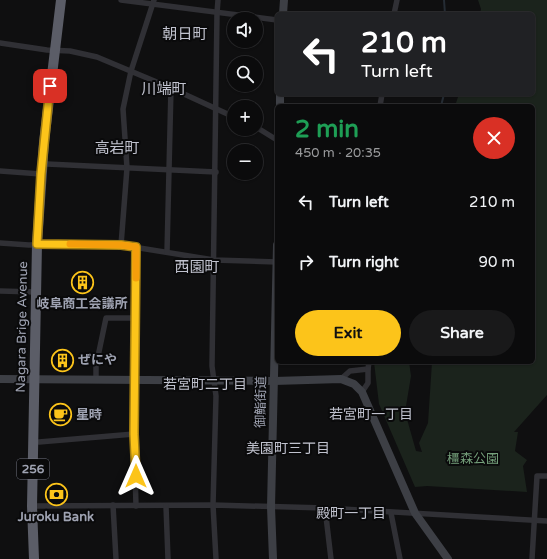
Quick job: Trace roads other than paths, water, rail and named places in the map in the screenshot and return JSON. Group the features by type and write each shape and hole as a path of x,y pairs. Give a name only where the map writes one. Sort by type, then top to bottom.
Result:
{"highway":[{"name":"Nagara Brige Avenue","path":"40,559 35,506 39,442 36,292 61,0"},
{"name":"Nagara Brige Avenue","path":"34,559 41,174 57,51 66,0"}],"street":[{"path":"121,0 153,2 217,13 275,20"},
{"path":"216,559 213,505 216,396 212,366 216,172 215,109 218,0"},
{"path":"283,12 284,0"},
{"path":"394,12 396,0"},
{"path":"121,245 127,168 122,109 153,2"},
{"path":"0,43 57,51 70,51 97,57 227,113"},
{"path":"167,252 171,88"},
{"path":"263,131 275,139"},
{"path":"47,164 216,172"},
{"path":"0,171 41,174"},
{"path":"0,243 121,245 214,260 275,262"},
{"path":"136,247 136,380 134,434 136,506"},
{"path":"0,291 36,292"},
{"path":"96,380 96,366 106,318 136,318"},
{"name":"御鮨街道","path":"273,559 271,507 275,341"},
{"path":"362,392 368,383 369,364"},
{"path":"341,379 350,371 368,368"},
{"path":"0,379 274,381 341,379 354,384 362,392 414,513 448,559"},
{"path":"39,442 134,434"},
{"path":"532,559 537,476 547,476"},
{"path":"113,505 116,559"},
{"path":"35,506 213,505 325,508 547,520"},
{"path":"166,506 168,559"},
{"path":"325,508 331,559"},
{"path":"391,512 400,559"}],"waterway":[{"path":"444,0 445,12"},
{"path":"442,104 444,96"}],"place":[{"name":"岐阜商工会議所","path":"82,282"},
{"name":"ぜにや","path":"62,360"},
{"name":"星時","path":"60,415"},
{"name":"Juroku Bank","path":"56,495"}],"district":[{"name":"朝日町","path":"185,34"},
{"name":"川端町","path":"164,89"},
{"name":"高岩町","path":"117,148"},
{"name":"西園町","path":"197,267"},
{"name":"若宮町二丁目","path":"205,384"},
{"name":"若宮町一丁目","path":"371,414"},
{"name":"美園町三丁目","path":"288,448"},
{"name":"殿町一丁目","path":"351,513"}],"park label":[{"name":"橿森公園","path":"473,459"}]}
